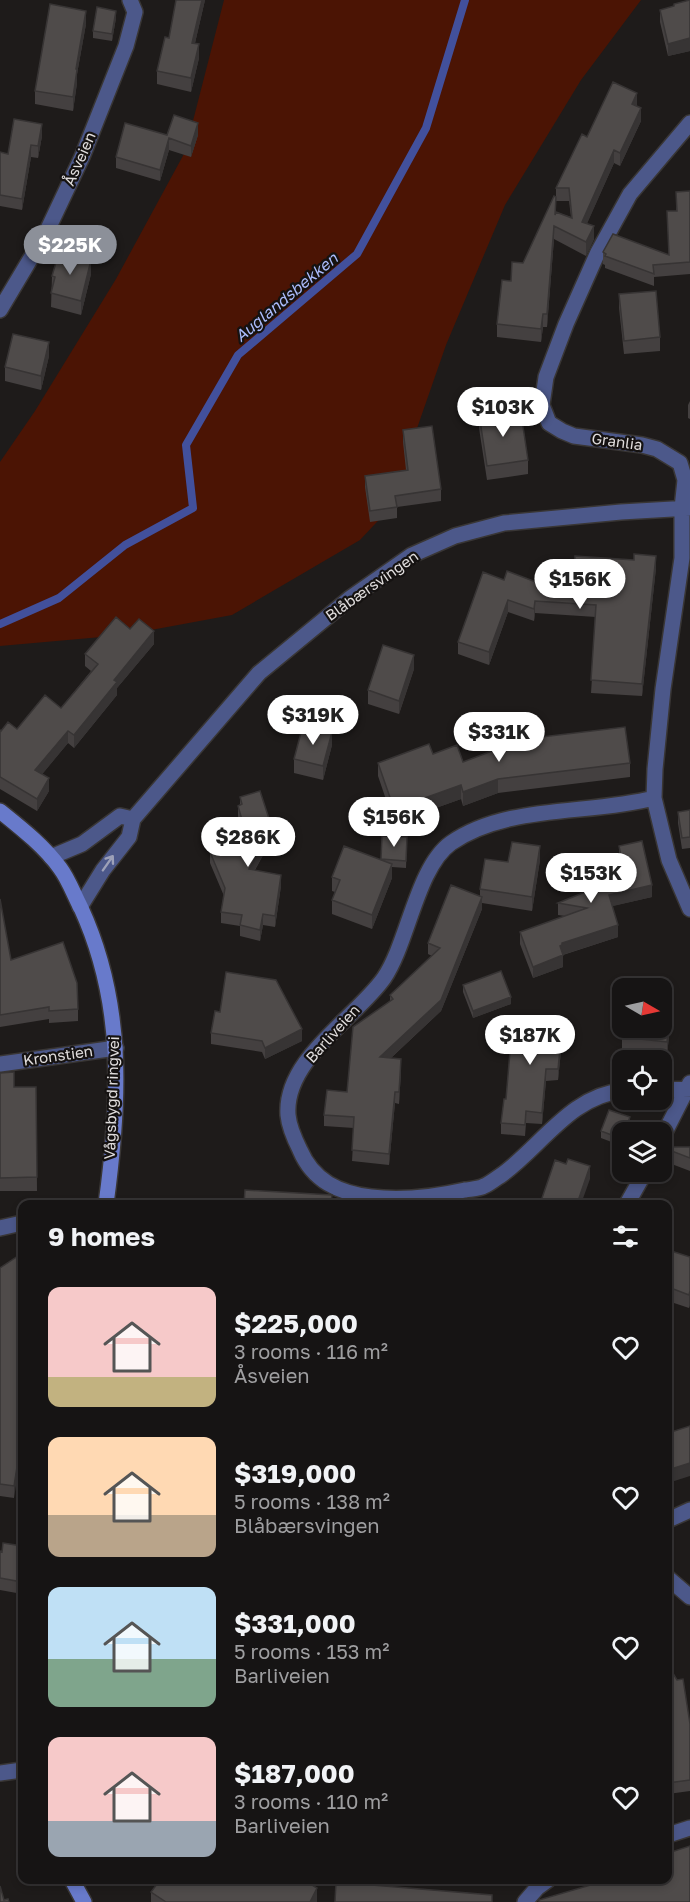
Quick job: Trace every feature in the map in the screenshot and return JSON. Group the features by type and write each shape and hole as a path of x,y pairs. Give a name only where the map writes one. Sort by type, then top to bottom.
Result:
{"street":[{"name":"Åsveien","path":"0,310 46,231 82,158 126,46 135,12 130,0"},
{"name":"Granlia","path":"690,123 630,194 598,252 566,324 546,377 542,405 549,423 574,436 657,449 680,463 685,480 686,508 682,558 662,700 654,798 669,860 690,909"},
{"name":"Blåbærsvingen","path":"80,907 103,870 129,837 133,819 260,673 349,600 412,555 455,537 504,523 686,508"},
{"name":"Barliveien","path":"612,1092 590,1101 568,1115 529,1153 484,1186 433,1197 371,1197 343,1191 322,1181 305,1163 288,1115 289,1097 298,1074 311,1055 383,978 394,959 410,913 433,864 449,845 472,831 499,822 530,815 633,803 654,798"},
{"name":"Vågsbygd ringvei","path":"0,812 51,857 68,880 96,945 108,984 116,1048 116,1100 106,1200"},
{"path":"51,857 82,844 120,816 133,819"},
{"name":"Kronstien","path":"0,1064 116,1048"},
{"path":"672,1089 689,1087"},
{"path":"670,1122 689,1087"},
{"path":"629,1200 639,1182"},
{"path":"0,1228 18,1224"},
{"path":"672,1518 690,1510"},
{"path":"672,1581 690,1597"},
{"path":"0,1773 18,1771"},
{"path":"672,1834 690,1828"},
{"path":"74,1884 84,1902"},
{"path":"525,1902 542,1884"}],"shaded area":[{"path":"224,0 641,0 581,80 505,205 446,345 407,457 406,491 360,540 232,615 124,635 0,646 0,462 35,411 116,279 185,152"}],"building":[{"path":"176,0 202,0 192,43 199,44 191,78 157,71 165,37 169,38"},
{"path":"690,0 690,38 668,44 660,10"},
{"path":"50,4 86,11 73,97 35,91"},
{"path":"97,7 116,11 112,34 93,31"},
{"path":"613,82 637,93 632,104 641,108 620,153 614,150 582,222 594,226 586,242 554,226 547,314 543,314 541,329 497,324 502,280 511,281 512,262 523,263 554,196 556,197 555,215 556,212 572,218 569,188 556,188 582,134 587,137"},
{"path":"174,115 198,123 191,146 169,138 160,170 116,157 125,123 167,135"},
{"path":"14,119 42,124 38,146 31,145 22,199 0,195 0,152 8,154"},
{"path":"690,191 690,262 653,265 654,274 605,256 603,252 613,234 669,255 667,211 677,211 676,192"},
{"path":"59,252 91,260 81,301 51,293 55,277 52,276"},
{"path":"656,291 660,337 624,341 619,294"},
{"path":"13,334 49,342 41,376 5,367"},
{"path":"510,410 512,422 522,420 528,460 487,466 479,414"},
{"path":"432,426 441,489 395,496 397,507 370,511 365,476 408,470 403,430"},
{"path":"634,554 656,556 642,684 591,680 596,605 535,601 534,609 508,600 489,652 458,642 483,572 504,580 507,571 562,592 563,575 574,575 575,556 634,560"},
{"path":"116,617 130,629 139,619 154,631 114,680 117,682 74,735 68,731 35,770 49,778 37,799 0,777 0,730 8,722 17,729 45,695 61,708 98,664 85,654"},
{"path":"383,645 414,655 399,701 368,690"},
{"path":"303,725 332,732 323,766 294,759"},
{"path":"625,727 630,763 498,779 463,792 461,785 394,809 378,763 429,744 433,754 457,745 463,762 500,748 499,742"},
{"path":"260,791 272,828 249,869 281,875 275,916 263,914 260,930 240,925 242,915 221,912 225,888 210,852 247,837 238,806 242,804 240,797"},
{"path":"690,810 690,837 682,838 678,812"},
{"path":"382,836 407,837 406,861 381,859"},
{"path":"642,841 652,885 609,895 618,925 562,943 560,946 563,955 533,967 520,932 587,908 558,903 590,890 584,864 621,856 619,846"},
{"path":"512,842 540,846 532,897 480,889 485,859 508,862"},
{"path":"344,846 392,864 372,915 332,900 340,880 332,877"},
{"path":"451,885 482,897 441,1000 380,1057 401,1059 399,1092 395,1092 389,1154 352,1150 354,1117 324,1115 327,1090 347,1092 353,1027 393,999 390,995 440,948 428,943"},
{"path":"0,899 11,960 63,942 77,983 78,1009 49,1011 49,1007 0,1015"},
{"path":"501,971 511,997 473,1011 463,985"},
{"path":"226,972 276,980 302,1029 265,1048 262,1041 211,1033 215,1011 220,1012"},
{"path":"513,1016 563,1020 558,1069 546,1069 542,1113 526,1111 525,1125 501,1123 504,1099 506,1099"},
{"path":"631,1038 667,1038 667,1042"},
{"path":"14,1072 14,1087 36,1087 37,1177 0,1178 0,1073"},
{"path":"609,1110 630,1117 628,1122 612,1122 612,1135 601,1131"},
{"path":"672,1147 690,1147 690,1158 672,1151"},
{"path":"568,1159 590,1166 578,1200 541,1200 555,1160 566,1164"},
{"path":"245,1190 332,1195 331,1200 244,1200"},
{"path":"672,1251 690,1257 689,1295 672,1289"},
{"path":"18,1256 18,1460 14,1486 0,1484 0,1268"},
{"path":"690,1426 690,1463 672,1469 672,1432"},
{"path":"3,1543 18,1545 18,1581 0,1578 0,1551 2,1552"},
{"path":"672,1672 677,1680 683,1679 690,1724 690,1780 672,1782"},
{"path":"690,1846 690,1902 539,1902 539,1900 594,1884 672,1884 672,1852"},
{"path":"157,1884 310,1884 317,1888 310,1902 166,1902 151,1892"},
{"path":"336,1884 492,1895 492,1902 335,1902"},
{"path":"0,1886 4,1900 8,1899 9,1902 0,1902"}],"waterway":[{"name":"Auglandsbekken","path":"0,624 59,598 125,545 193,508 186,445 238,355 357,254 426,128 465,0"}]}
